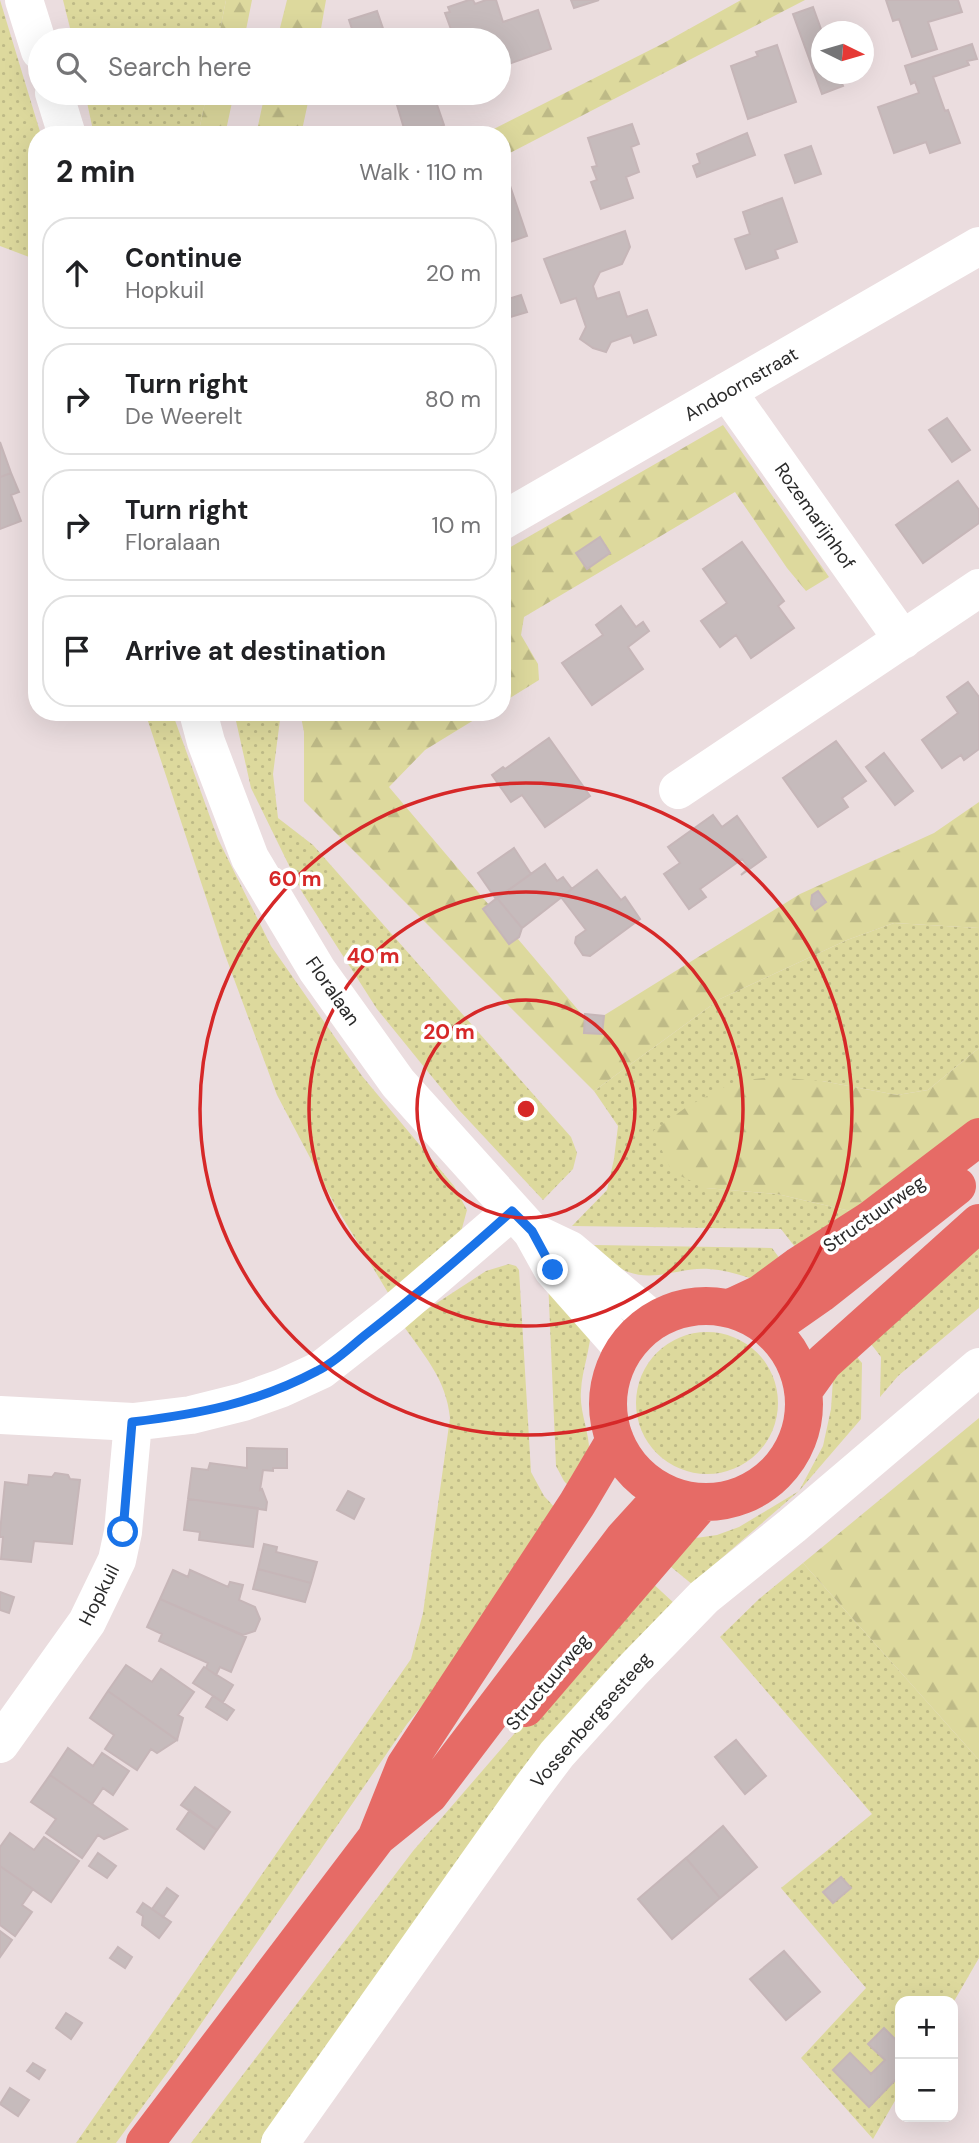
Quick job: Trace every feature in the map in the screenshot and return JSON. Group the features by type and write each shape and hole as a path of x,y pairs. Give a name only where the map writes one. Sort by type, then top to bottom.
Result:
{"main road":[{"name":"Structuurweg","path":"730,1308 760,1294 870,1220 979,1137"},
{"name":"Structuurweg","path":"770,1329 820,1294 979,1169"},
{"path":"804,1390 824,1362 979,1223"},
{"path":"692,1307 730,1308 758,1320 770,1329 780,1339 795,1363 804,1390 805,1407 797,1441 779,1470 759,1486 736,1498 702,1502 664,1493 644,1480 627,1462 615,1440 609,1418 609,1394 614,1371 624,1350 654,1321 692,1307"},
{"name":"Structuurweg","path":"377,1837 405,1766 578,1504 615,1440"},
{"name":"Structuurweg","path":"145,2143 377,1837 429,1795 624,1538 664,1493"},
{"name":"Structuurweg","path":"377,1837 444,1808 550,1677 702,1502"}],"street":[{"path":"24,0 33,28"},
{"path":"57,105 63,126"},
{"name":"Andoornstraat","path":"511,516 979,246"},
{"name":"Rozemarijnhof","path":"727,391 903,640"},
{"path":"678,790 979,588"},
{"name":"Floralaan","path":"200,721 206,743 250,858 317,970 398,1083 522,1221 553,1270 624,1350"},
{"path":"0,1415 132,1422 191,1415 243,1402 282,1388 321,1370 401,1307 522,1221"},
{"name":"Floralaan","path":"522,1221 570,1250 654,1321"},
{"name":"Vossenbergsesteeg","path":"280,2143 557,1754 704,1597 979,1367"},
{"name":"Hopkuil","path":"0,1744 87,1622 117,1560 123,1532 132,1422"}],"green space":[{"path":"0,0 28,92 28,105 32,105 38,126 28,126 28,257 0,246"},
{"path":"63,0 226,0 220,28 70,28"},
{"path":"226,0 252,0 246,28 220,28"},
{"path":"287,0 326,0 321,28 280,28"},
{"path":"741,0 805,0 511,152 511,126 500,126 662,44"},
{"path":"88,105 204,105 200,126 92,126"},
{"path":"204,105 231,105 227,126 200,126"},
{"path":"262,105 307,105 303,126 258,126"},
{"path":"723,425 829,577 806,591 735,492 524,617 521,635 538,664 539,680 511,697 511,547"},
{"path":"148,721 175,721 218,839 271,946 362,1076 454,1186 467,1210 458,1243 390,1296 335,1205 277,1095 224,952"},
{"path":"236,721 280,721 273,774 278,818 313,845 571,1137 577,1153 573,1169 543,1200 459,1110 377,1009 302,892 251,788"},
{"path":"302,721 472,721 425,750 389,787 590,1024 800,894 934,833 979,802 979,928 894,923 847,940 720,999 594,1091 304,801"},
{"path":"894,923 979,928 979,1048 928,1090 897,1095 822,1081 706,1188 777,1194 859,1213 802,1256 781,1229 572,1226 607,1190 614,1159 618,1126 594,1091 720,999 847,940"},
{"path":"979,1048 979,1123 859,1213 777,1194 706,1188 672,1172 653,1131 688,1106 736,1081 774,1077 822,1081 897,1095 928,1090"},
{"path":"979,1238 979,1308 898,1376 880,1397 881,1357 868,1340"},
{"path":"594,1245 772,1248 783,1263 756,1280 709,1269 638,1275 619,1267"},
{"path":"509,1264 519,1270 531,1472 544,1496 558,1511 477,1639 407,1724 170,2069 116,2143 76,2143 411,1659 423,1613 450,1418 439,1380 403,1325 486,1271"},
{"path":"548,1279 591,1326 581,1399 589,1456 575,1493 556,1466"},
{"path":"707,1332 734,1337 757,1353 773,1376 778,1403 773,1430 757,1453 734,1469 707,1474 680,1469 657,1453 641,1430 636,1403 641,1376 657,1353 680,1337"},
{"path":"853,1352 862,1363 861,1419 799,1491 823,1446 831,1409 833,1379"},
{"path":"979,1418 979,1760 803,1563"},
{"path":"799,1491 693,1585 665,1562 689,1539 717,1535 739,1527"},
{"path":"803,1563 979,1760 979,1958 957,1996 895,1996 895,2101 873,2139 801,2058 866,1988 781,1888 872,1814 720,1637 759,1599"},
{"path":"648,1579 676,1605 267,2143 191,2143 413,1851"}],"building":[{"path":"469,0 473,0 475,4 496,0 503,22 538,10 551,49 511,63 511,28 451,28 445,13 450,12 448,7"},
{"path":"571,0 599,0 574,8"},
{"path":"886,0 958,0 962,12 928,22 937,49 912,57 899,19 893,21"},
{"path":"813,7 818,21 811,21 811,64 793,14"},
{"path":"377,11 383,28 352,28 349,20"},
{"path":"972,44 977,59 967,61 969,65 933,77 960,143 930,153 926,142 894,153 878,107 919,93 915,82 911,84 905,66"},
{"path":"777,45 796,102 748,119 731,66 758,56 756,52"},
{"path":"818,84 842,84 843,86 822,94"},
{"path":"397,105 437,105 444,125 442,126 403,126"},
{"path":"632,124 639,144 631,147 639,172 626,177 633,198 601,209 591,182 597,180 592,167 597,166 588,138"},
{"path":"747,133 755,155 697,177 693,166 700,163 697,154"},
{"path":"811,146 821,174 795,183 785,155"},
{"path":"511,189 527,236 511,242"},
{"path":"782,198 797,242 775,250 778,258 746,269 735,239 750,234 743,212"},
{"path":"625,231 630,247 622,264 600,272 593,286 597,299 619,292 627,317 647,310 656,335 634,343 631,335 611,342 606,352 593,348 580,339 586,327 576,298 561,303 544,259"},
{"path":"521,295 527,312 511,317 511,298"},
{"path":"947,418 970,450 952,462 929,430"},
{"path":"0,442 11,473 0,477"},
{"path":"11,473 19,492 11,495 21,521 0,529 0,477"},
{"path":"958,481 979,510 979,523 923,563 896,525"},
{"path":"600,537 610,553 587,569 576,553"},
{"path":"742,542 784,601 778,606 794,628 751,658 736,635 720,647 701,621 727,603 703,569"},
{"path":"621,606 636,627 643,622 649,631 628,647 643,669 592,705 562,663 603,635 596,625"},
{"path":"968,682 979,697 979,749 964,760 961,755 942,768 922,740 958,713 947,697"},
{"path":"549,738 590,796 545,827 522,795 511,802 492,775"},
{"path":"836,741 866,781 842,798 848,807 818,827 783,778"},
{"path":"884,753 913,791 895,805 866,767"},
{"path":"713,815 722,827 737,816 766,857 741,875 749,868 742,859 700,889 706,897 689,909 664,874 680,863 668,847"},
{"path":"514,848 531,874 496,899 478,873"},
{"path":"545,864 557,881 563,877 572,889 522,928 497,898"},
{"path":"597,870 621,900 625,897 640,919 590,956 583,955 575,943 576,937 586,930 561,897"},
{"path":"818,891 826,902 815,910 811,904 812,895"},
{"path":"497,898 522,928 519,937 509,944 483,909"},
{"path":"585,1014 604,1016 602,1034 584,1033"},
{"path":"247,1448 287,1449 287,1468 263,1470 260,1490 262,1489 267,1502 266,1510 188,1499 192,1468 208,1470 210,1463 247,1468"},
{"path":"55,1473 80,1480 72,1544 34,1541 31,1562 1,1559 3,1537 0,1537 0,1532 5,1482 28,1485 29,1475 52,1477"},
{"path":"348,1491 364,1499 354,1519 337,1510"},
{"path":"188,1499 258,1508 253,1547 199,1540 200,1532 184,1530"},
{"path":"264,1544 277,1547 276,1552 317,1562 311,1583 258,1569"},
{"path":"258,1569 311,1583 305,1602 253,1589"},
{"path":"173,1570 188,1577 190,1570 228,1587 230,1582 243,1585 239,1600 255,1607 260,1619 255,1631 243,1635 160,1599"},
{"path":"0,1592 14,1597 9,1613 0,1610"},
{"path":"160,1599 246,1637 231,1672 220,1667 216,1675 206,1668 208,1663 159,1641 162,1634 147,1627"},
{"path":"126,1665 152,1682 161,1669 194,1692 178,1715 183,1718 177,1740 108,1691"},
{"path":"204,1667 233,1685 223,1702 193,1683"},
{"path":"108,1691 177,1740 157,1753 151,1749 137,1770 105,1749 114,1735 90,1718"},
{"path":"213,1696 234,1710 227,1720 206,1707"},
{"path":"736,1740 766,1776 745,1794 715,1757"},
{"path":"68,1748 93,1766 102,1753 129,1771 113,1795 103,1788 92,1804 50,1775"},
{"path":"50,1775 127,1829 104,1839 98,1835 82,1858 46,1833 56,1819 31,1802"},
{"path":"195,1787 230,1812 217,1830 181,1805"},
{"path":"190,1810 217,1830 204,1849 177,1829"},
{"path":"723,1826 757,1867 720,1898 686,1858"},
{"path":"10,1833 34,1850 44,1837 79,1861 51,1902 0,1866 0,1847"},
{"path":"98,1853 116,1866 107,1878 89,1866"},
{"path":"686,1858 720,1898 672,1939 638,1899"},
{"path":"0,1866 33,1889 22,1905 32,1912 15,1936 0,1925"},
{"path":"841,1877 851,1888 833,1903 823,1892"},
{"path":"167,1888 178,1896 163,1917 152,1909"},
{"path":"143,1903 171,1922 159,1938 142,1925 143,1916 137,1912"},
{"path":"0,1931 12,1940 0,1957"},
{"path":"118,1947 132,1957 125,1968 110,1958"},
{"path":"784,1951 820,1992 786,2020 750,1979"},
{"path":"66,2013 82,2023 71,2039 56,2028"},
{"path":"884,2028 895,2039 895,2080 869,2107 833,2070 850,2053 871,2074 885,2060 868,2044"},
{"path":"33,2063 45,2070 39,2079 27,2071"},
{"path":"10,2088 29,2100 18,2116 0,2104"}],"route":[{"path":"123,1532 132,1422 191,1415 243,1402 321,1370 391,1315 512,1211 532,1231 553,1270"}]}
